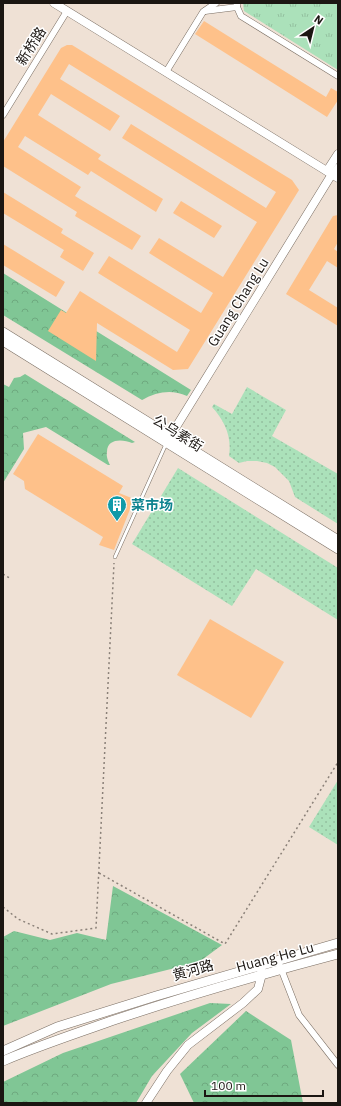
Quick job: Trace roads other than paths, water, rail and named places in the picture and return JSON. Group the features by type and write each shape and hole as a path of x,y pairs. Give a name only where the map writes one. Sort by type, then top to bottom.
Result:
{"main road":[{"name":"公乌素街","path":"3,332 338,549"},
{"name":"公乌素街","path":"3,341 338,540"},
{"path":"280,965 338,943"},
{"name":"Huang He Lu","path":"60,1038 261,970 338,954"},
{"name":"黄河路","path":"3,1052 57,1027 156,996 261,970"},
{"path":"3,1061 60,1038"},
{"path":"3,1068 60,1038"}],"street":[{"path":"166,72 203,12 216,3"},
{"path":"203,12 237,5 242,16 338,76"},
{"path":"62,6 166,72 334,174"},
{"name":"新桥路","path":"3,115 62,6"},
{"name":"Guang Chang Lu","path":"169,439 334,174 338,154"},
{"path":"280,965 299,1015 338,1065"},
{"path":"146,1103 167,1071 188,1045 258,990 261,970"}],"lane":[{"path":"114,557 169,439"}],"place":[{"name":"菜市场","path":"117,522"}]}
